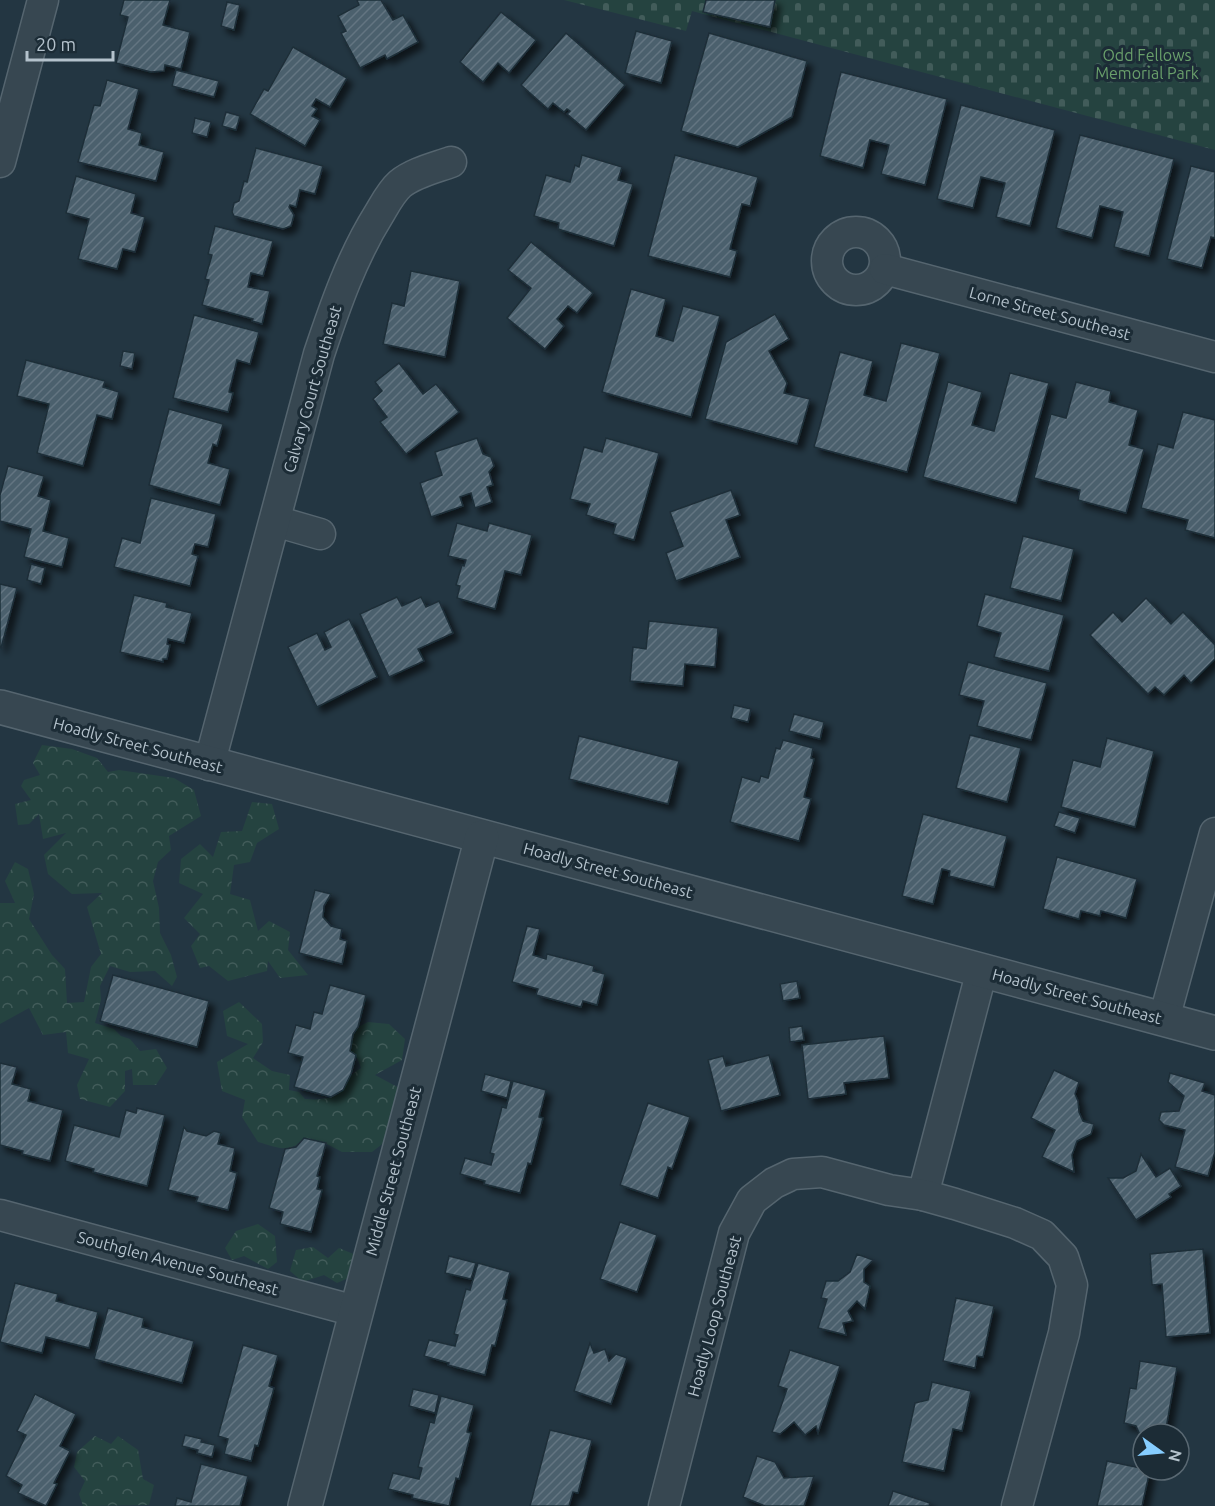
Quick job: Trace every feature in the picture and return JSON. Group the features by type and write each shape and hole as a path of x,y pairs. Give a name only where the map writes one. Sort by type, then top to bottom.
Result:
{"street":[{"path":"0,162 43,0"},
{"name":"Calvary Court Southeast","path":"209,765 319,354 336,304 359,248 400,183 451,162"},
{"name":"Lorne Street Southeast","path":"885,269 1215,357"},
{"path":"275,521 320,534"},
{"name":"Hoadly Street Southeast","path":"0,707 209,765 1215,1033"},
{"path":"1164,1019 1215,833"},
{"name":"Middle Street Southeast","path":"305,1506 482,837"},
{"path":"923,1195 982,970"},
{"name":"Hoadly Loop Southeast","path":"664,1506 734,1233 752,1200 774,1183 793,1174 822,1172 890,1190 923,1195 1015,1223 1042,1235 1063,1257 1071,1285 1064,1333 1017,1506"},
{"name":"Southglen Avenue Southeast","path":"0,1215 355,1311"}],"green space":[{"name":"Odd Fellows Memorial Park","path":"564,0 1215,0 1215,150 692,11 686,31"},
{"path":"42,745 72,749 97,758 108,772 119,770 174,778 194,790 201,816 169,836 171,850 158,862 153,881 159,908 160,933 171,955 177,977 172,986 155,971 130,972 110,966 100,986 101,1000 95,1023 114,1029 121,1036 130,1039 140,1051 156,1049 167,1068 156,1085 133,1085 132,1069 125,1071 125,1091 110,1107 80,1099 77,1085 89,1059 68,1053 66,1032 43,1035 29,1008 0,1024 0,903 15,903 5,881 15,862 28,869 34,894 29,919 52,955 65,969 67,1003 84,1002 91,967 101,954 87,907 102,893 72,894 48,874 44,855 66,833 43,839 39,814 29,824 18,825 15,804 31,800 21,786 24,780 40,775 33,763"},
{"path":"252,802 272,804 279,829 257,843 250,862 234,865 230,894 250,900 258,931 269,921 290,932 288,950 308,975 280,978 268,961 267,971 228,981 209,966 200,968 191,946 200,934 184,918 203,894 179,883 181,859 200,844 213,857 221,832 242,831"},
{"path":"239,1002 262,1024 263,1042 253,1058 272,1071 290,1075 289,1090 299,1092 305,1099 333,1096 345,1087 353,1074 361,1068 356,1055 350,1051 353,1034 358,1027 368,1022 389,1024 405,1039 402,1060 375,1075 403,1090 412,1121 372,1152 342,1152 325,1143 304,1138 288,1148 258,1142 242,1117 245,1100 222,1091 217,1062 248,1044 227,1036 223,1011"},
{"path":"258,1224 275,1236 277,1262 268,1269 244,1256 232,1260 225,1248 236,1231"},
{"path":"313,1247 328,1258 339,1248 356,1255 353,1276 337,1283 324,1275 303,1282 290,1271 296,1250"},
{"path":"95,1436 111,1444 118,1436 138,1450 143,1479 154,1485 149,1505 83,1506 79,1494 85,1481 74,1467 77,1452"}],"building":[{"path":"124,0 170,0 163,25 190,32 181,69 165,65 164,71 151,72 116,63 128,17 120,15"},
{"path":"357,0 381,0 393,20 403,15 418,42 387,59 385,55 360,68 341,33 346,31 338,16 359,5"},
{"path":"706,0 775,0 770,27 703,12"},
{"path":"227,2 240,5 234,30 221,26"},
{"path":"501,12 536,40 509,73 498,63 483,82 460,62"},
{"path":"636,31 672,41 661,83 625,73"},
{"path":"566,33 625,85 586,130 567,114 570,111 567,109 564,112 553,103 548,109 521,85"},
{"path":"709,33 807,61 792,117 738,147 681,131"},
{"path":"293,47 347,78 330,107 316,99 312,106 317,109 312,116 320,120 305,146 250,114 264,89 268,91"},
{"path":"176,70 219,81 214,97 172,86"},
{"path":"841,72 947,99 925,185 881,174 889,145 870,140 863,168 820,156"},
{"path":"107,80 139,89 128,129 142,133 139,145 164,152 156,181 78,162 94,105 100,106"},
{"path":"961,105 1055,130 1030,226 996,217 1005,183 981,177 973,208 937,199"},
{"path":"226,112 240,116 236,130 222,126"},
{"path":"195,118 211,122 207,137 192,133"},
{"path":"1080,135 1174,159 1149,256 1114,247 1123,212 1100,206 1092,238 1056,228"},
{"path":"256,148 323,166 315,194 300,190 296,207 290,205 294,215 291,226 283,229 234,216 232,212 234,203 239,201 244,181 247,182"},
{"path":"582,155 622,167 618,180 633,184 614,246 558,229 559,223 534,216 546,175 570,182 575,165 579,167"},
{"path":"675,155 758,177 750,206 742,204 730,249 737,251 730,277 648,256"},
{"path":"1191,166 1215,172 1215,238 1211,237 1202,268 1167,259"},
{"path":"76,176 136,194 131,213 145,217 135,252 123,249 117,269 78,259 89,219 66,213"},
{"path":"215,226 273,241 263,276 251,273 248,287 270,291 262,324 252,321 253,319 202,305 209,280 205,279 212,255 208,254"},
{"path":"531,242 593,293 577,313 568,306 557,319 564,326 545,349 507,318 531,288 508,270"},
{"path":"411,271 460,281 445,357 383,344 392,303 404,306"},
{"path":"631,289 666,299 656,336 673,341 683,306 720,316 691,417 602,392"},
{"path":"775,314 789,339 769,351 787,383 784,393 810,399 797,444 705,419 726,342"},
{"path":"194,315 259,332 250,364 237,360 229,392 233,393 228,412 173,398"},
{"path":"901,343 940,353 907,472 814,447 840,352 873,361 864,395 886,401"},
{"path":"123,351 135,353 132,369 120,366"},
{"path":"26,360 105,381 103,387 119,392 112,419 97,415 83,466 37,453 49,404 17,396"},
{"path":"399,363 423,394 436,384 459,412 406,454 380,422 387,417 373,399 382,391 375,382"},
{"path":"1010,373 1049,383 1016,503 923,477 948,382 982,392 972,425 994,431"},
{"path":"1076,382 1111,391 1109,402 1138,410 1129,445 1144,449 1126,513 1078,500 1080,490 1034,478 1051,414 1066,418"},
{"path":"169,409 223,424 217,446 213,444 208,463 230,469 220,505 149,485"},
{"path":"1183,412 1215,420 1215,538 1185,530 1188,520 1141,508 1158,444 1173,448"},
{"path":"477,438 483,454 491,457 494,466 489,472 493,485 487,487 492,502 475,508 471,493 460,497 463,506 431,517 420,483 442,475 435,452"},
{"path":"606,438 659,453 634,540 613,534 616,524 586,515 590,504 570,499 584,447 602,452"},
{"path":"8,466 44,476 38,496 51,500 43,531 69,538 62,567 24,557 31,529 0,521 0,495"},
{"path":"731,490 740,515 726,520 740,557 676,581 666,553 683,546 670,512"},
{"path":"151,498 216,514 208,547 195,544 192,554 198,556 190,586 114,567 122,538 140,543"},
{"path":"457,523 487,531 489,523 532,535 521,575 505,571 495,609 457,598 460,586 456,585 462,565 464,566 466,560 448,556"},
{"path":"1023,536 1074,549 1061,601 1010,588"},
{"path":"31,564 45,568 41,584 27,580"},
{"path":"0,584 17,588 1,648 0,647"},
{"path":"985,594 1064,615 1049,671 994,657 1001,633 977,626"},
{"path":"134,595 167,603 166,607 192,613 184,643 168,639 167,644 170,645 167,659 163,659 163,662 120,652"},
{"path":"397,597 402,606 421,597 426,607 439,601 453,633 418,649 424,661 389,677 360,614"},
{"path":"1146,598 1171,624 1183,612 1215,645 1215,659 1191,683 1184,675 1164,695 1155,687 1148,694 1090,635 1113,612 1122,622"},
{"path":"349,619 377,677 317,707 288,647 317,633 325,650 331,647 324,632"},
{"path":"649,621 718,628 715,667 685,664 683,686 630,681 633,647 646,649"},
{"path":"968,662 1047,683 1031,740 977,726 984,701 959,695"},
{"path":"734,705 751,709 748,722 731,718"},
{"path":"794,714 824,722 820,739 789,731"},
{"path":"970,735 1021,748 1007,802 956,788"},
{"path":"579,736 679,761 668,804 569,779"},
{"path":"1107,738 1154,751 1135,827 1061,807 1073,760 1100,767"},
{"path":"783,740 813,748 811,758 814,759 804,797 811,799 799,841 730,822 742,777 759,782 761,776 768,778 776,748 780,749"},
{"path":"1059,812 1080,818 1075,833 1054,826"},
{"path":"923,814 1007,836 994,887 949,876 950,871 942,869 933,904 902,896"},
{"path":"1057,857 1137,879 1126,918 1101,911 1100,916 1081,911 1079,919 1043,909"},
{"path":"315,890 331,894 324,906 323,917 331,926 342,929 340,939 347,941 342,964 299,953"},
{"path":"527,926 540,929 533,955 546,959 547,954 594,966 593,971 605,974 597,1005 583,1001 581,1007 536,995 538,989 512,982"},
{"path":"113,975 209,1001 197,1047 100,1021"},
{"path":"797,981 800,998 783,1001 780,984"},
{"path":"330,985 366,995 358,1027 353,1034 350,1051 356,1055 351,1074 343,1090 331,1097 294,1087 303,1057 288,1053 296,1025 310,1029 314,1012 322,1014"},
{"path":"802,1026 804,1040 790,1042 789,1028"},
{"path":"884,1036 889,1078 844,1083 846,1094 808,1099 802,1045"},
{"path":"769,1055 780,1095 721,1111 708,1060 723,1056 726,1066"},
{"path":"0,1063 17,1067 12,1084 31,1089 28,1101 63,1110 50,1161 22,1154 23,1151 0,1145"},
{"path":"1054,1070 1079,1082 1075,1094 1079,1112 1083,1121 1094,1124 1091,1134 1077,1141 1072,1155 1074,1172 1042,1157 1055,1130 1031,1118"},
{"path":"1170,1073 1205,1083 1202,1091 1215,1095 1215,1152 1208,1176 1175,1167 1185,1130 1164,1125 1159,1120 1161,1112 1179,1111 1184,1096 1168,1082"},
{"path":"485,1074 511,1081 507,1098 481,1091"},
{"path":"513,1081 546,1090 539,1117 543,1118 531,1164 528,1163 520,1193 484,1184 485,1181 460,1174 465,1158 491,1165 494,1154 490,1153 502,1107 506,1108"},
{"path":"648,1103 690,1117 672,1169 668,1167 658,1198 620,1185"},
{"path":"137,1108 165,1115 147,1186 93,1172 94,1169 65,1161 74,1125 119,1137 126,1110 136,1113"},
{"path":"184,1127 187,1131 206,1136 214,1131 221,1133 218,1144 235,1148 230,1171 237,1173 228,1210 196,1202 198,1197 168,1190"},
{"path":"304,1138 326,1143 317,1176 320,1177 317,1189 322,1190 311,1232 280,1224 283,1212 269,1208 285,1149 296,1147"},
{"path":"1141,1154 1156,1177 1170,1168 1181,1186 1169,1194 1171,1197 1136,1220 1108,1178 1123,1178 1136,1171"},
{"path":"620,1222 657,1235 637,1292 600,1279"},
{"path":"1203,1249 1210,1333 1166,1337 1162,1284 1152,1285 1150,1254"},
{"path":"857,1254 873,1260 864,1269 864,1282 870,1286 865,1309 857,1301 848,1311 853,1321 843,1323 846,1335 818,1328 827,1299 821,1298 826,1281 838,1281 850,1272"},
{"path":"449,1256 476,1263 471,1279 445,1273"},
{"path":"478,1263 510,1272 503,1299 507,1300 485,1375 424,1356 429,1340 455,1346 458,1335 454,1334 466,1289 470,1290"},
{"path":"15,1283 58,1294 56,1301 98,1312 89,1348 46,1337 42,1353 0,1342"},
{"path":"956,1298 994,1306 983,1357 977,1356 975,1368 943,1361"},
{"path":"108,1308 144,1318 142,1327 194,1341 182,1383 94,1359"},
{"path":"590,1343 594,1353 605,1349 609,1361 616,1354 627,1358 611,1404 574,1391"},
{"path":"243,1345 278,1355 269,1386 274,1388 258,1446 255,1445 251,1461 224,1454 228,1439 218,1436"},
{"path":"790,1350 840,1366 818,1433 816,1426 805,1435 794,1422 780,1434 772,1432 787,1389 778,1386"},
{"path":"1140,1361 1177,1367 1167,1422 1131,1422 1131,1425 1124,1423 1130,1388 1136,1389"},
{"path":"932,1382 971,1391 962,1431 953,1429 944,1471 902,1462 915,1403 928,1400"},
{"path":"413,1389 439,1395 435,1413 409,1406"},
{"path":"35,1394 76,1414 60,1446 70,1451 54,1483 57,1484 46,1506 18,1493 22,1485 6,1476 26,1435 17,1431"},
{"path":"441,1396 474,1405 467,1432 471,1433 449,1506 412,1498 413,1495 388,1489 393,1473 419,1479 422,1468 418,1467 430,1422 434,1423"},
{"path":"550,1430 592,1440 578,1493 573,1492 569,1506 530,1506"},
{"path":"185,1435 215,1445 212,1457 182,1446"},
{"path":"757,1456 775,1462 784,1478 814,1476 804,1506 765,1506 743,1497"},
{"path":"1107,1461 1131,1466 1131,1482 1147,1482 1142,1506 1097,1506"},
{"path":"201,1464 248,1476 240,1506 175,1506 177,1498 191,1502"},
{"path":"893,1491 930,1503 929,1506 888,1506"}]}
